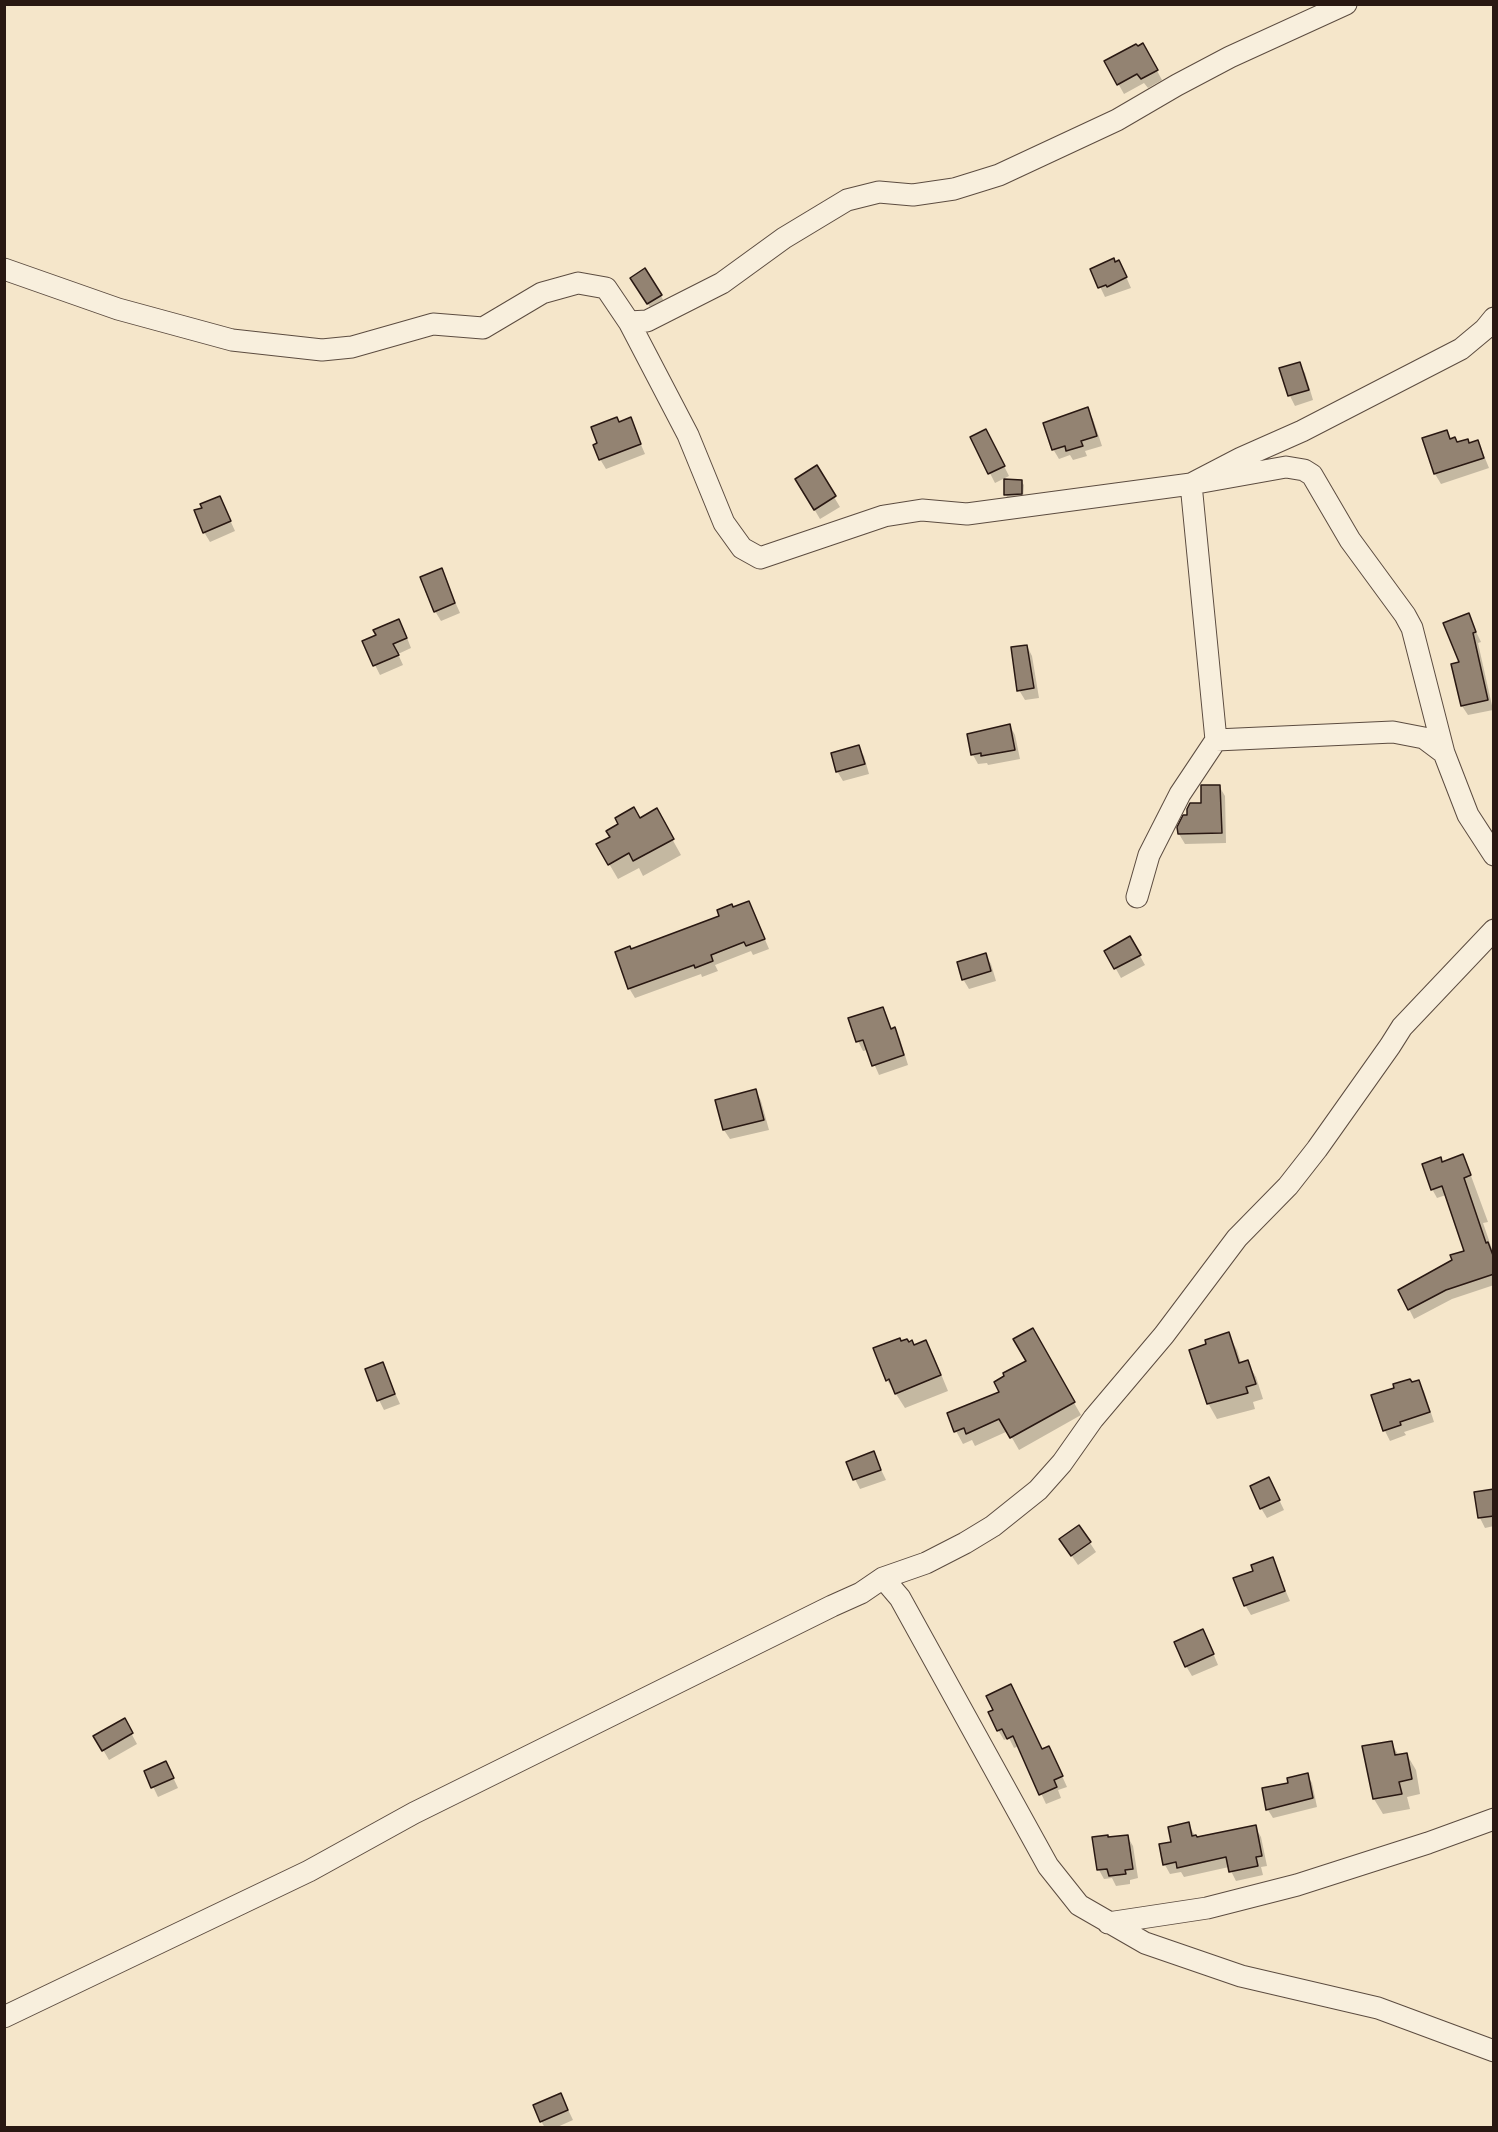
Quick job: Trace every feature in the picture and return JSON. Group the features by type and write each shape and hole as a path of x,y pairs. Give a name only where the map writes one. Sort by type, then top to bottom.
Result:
{"street":[{"path":"629,322 647,321 722,283 784,238 847,200 879,192 913,195 954,189 999,175 1117,120 1230,57 1346,4"},
{"path":"4,269 118,309 232,340 322,350 352,347 433,324 483,328 542,293 578,283 606,288 629,322 688,435 724,523 742,548 760,558 884,516 922,510 967,514 1191,484 1286,466 1304,470 1312,475 1350,540 1412,628 1444,753 1468,815 1494,855"},
{"path":"1191,484 1241,458 1302,431 1461,349 1485,329 1494,318"},
{"path":"1137,897 1149,855 1164,825 1180,794 1216,740 1191,484"},
{"path":"1216,740 1393,732 1424,738 1444,753"},
{"path":"4,2017 309,1871 414,1813 861,1593 883,1578 926,1563 993,1526 1038,1490 1062,1463 1093,1419 1164,1335 1237,1238 1288,1186 1317,1149 1402,1027 1494,930"},
{"path":"883,1578 900,1598 1048,1866 1079,1905 1145,1943 1241,1976 1378,2008 1494,2051"},
{"path":"1108,1923 1207,1908 1297,1885 1494,1819"}],"building":[{"path":"1143,43 1158,70 1141,79 1137,74 1117,85 1104,61 1136,44 1138,46"},
{"path":"1114,258 1115,262 1119,260 1127,277 1107,287 1106,285 1098,288 1090,269"},
{"path":"645,268 662,295 647,304 630,278"},
{"path":"1300,362 1309,390 1288,396 1279,368"},
{"path":"1088,407 1097,436 1081,441 1083,446 1066,451 1065,446 1052,450 1043,423"},
{"path":"617,417 619,422 631,417 641,444 599,460 593,445 597,443 591,427"},
{"path":"986,429 1005,466 988,474 970,437"},
{"path":"1447,430 1450,439 1455,437 1457,442 1468,439 1469,443 1478,440 1484,458 1434,474 1422,438"},
{"path":"817,465 836,496 814,510 795,479"},
{"path":"1004,479 1022,480 1022,494 1004,495"},
{"path":"220,496 231,521 203,533 194,510 202,508 200,504"},
{"path":"442,568 455,603 434,612 420,577"},
{"path":"1469,613 1476,632 1473,633 1488,700 1461,706 1451,664 1459,662 1443,623"},
{"path":"399,619 407,638 393,644 399,655 373,666 362,641 376,635 373,630"},
{"path":"1027,645 1034,688 1017,691 1011,647"},
{"path":"1010,724 1015,750 981,756 981,753 971,755 967,734"},
{"path":"859,745 865,764 836,772 831,753"},
{"path":"1201,785 1220,785 1222,833 1178,834 1177,827 1183,815 1187,815 1190,803 1201,803"},
{"path":"634,807 640,818 657,808 674,839 633,861 629,853 608,865 596,844 610,837 606,831 618,824 615,818"},
{"path":"749,901 765,939 746,946 744,942 711,955 713,961 695,968 694,965 628,989 615,952 630,946 631,949 719,916 717,910"},
{"path":"1130,936 1141,955 1114,969 1104,951"},
{"path":"986,953 991,971 962,980 957,962"},
{"path":"883,1007 891,1029 895,1027 904,1055 872,1066 863,1040 856,1042 848,1018"},
{"path":"756,1089 764,1120 723,1130 715,1100"},
{"path":"1463,1154 1471,1175 1464,1178 1486,1243 1488,1242 1494,1258 1494,1274 1446,1290 1408,1310 1398,1290 1452,1260 1450,1255 1464,1251 1442,1186 1431,1190 1422,1164 1441,1157 1442,1162"},
{"path":"1033,1328 1075,1402 1010,1438 999,1419 966,1434 964,1428 954,1432 947,1413 999,1392 994,1382 1004,1376 1003,1373 1026,1361 1013,1339"},
{"path":"1229,1332 1239,1363 1248,1360 1256,1384 1246,1387 1248,1393 1207,1404 1189,1350 1206,1344 1205,1340"},
{"path":"900,1338 901,1341 912,1340 914,1345 926,1340 941,1375 895,1394 889,1379 886,1381 873,1348"},
{"path":"383,1362 395,1394 377,1401 365,1369"},
{"path":"1410,1379 1412,1382 1419,1380 1430,1412 1400,1422 1401,1425 1383,1431 1371,1395 1394,1388 1393,1384"},
{"path":"874,1451 881,1470 853,1480 846,1462"},
{"path":"1269,1477 1280,1500 1260,1509 1250,1486"},
{"path":"1494,1489 1494,1516 1478,1518 1474,1492"},
{"path":"1079,1525 1091,1542 1071,1556 1059,1539"},
{"path":"1273,1557 1285,1591 1244,1606 1233,1578 1253,1571 1251,1565"},
{"path":"1203,1629 1214,1654 1185,1667 1174,1642"},
{"path":"1011,1684 1042,1749 1049,1746 1063,1776 1054,1780 1057,1787 1039,1795 1013,1736 1007,1739 1002,1729 997,1731 988,1712 993,1710 986,1696"},
{"path":"125,1718 133,1733 102,1751 93,1736"},
{"path":"1392,1741 1395,1755 1407,1753 1412,1779 1399,1782 1402,1794 1373,1799 1362,1746"},
{"path":"166,1761 174,1778 151,1788 144,1771"},
{"path":"1308,1773 1313,1798 1266,1810 1262,1788 1288,1783 1287,1778"},
{"path":"1189,1822 1192,1836 1197,1837 1256,1825 1262,1856 1256,1857 1258,1866 1229,1872 1226,1857 1177,1868 1176,1862 1163,1865 1159,1844 1171,1842 1168,1827"},
{"path":"1108,1835 1108,1837 1128,1835 1133,1869 1125,1870 1126,1874 1109,1876 1107,1869 1097,1870 1092,1837"},
{"path":"561,2093 568,2110 540,2122 533,2105"}]}
